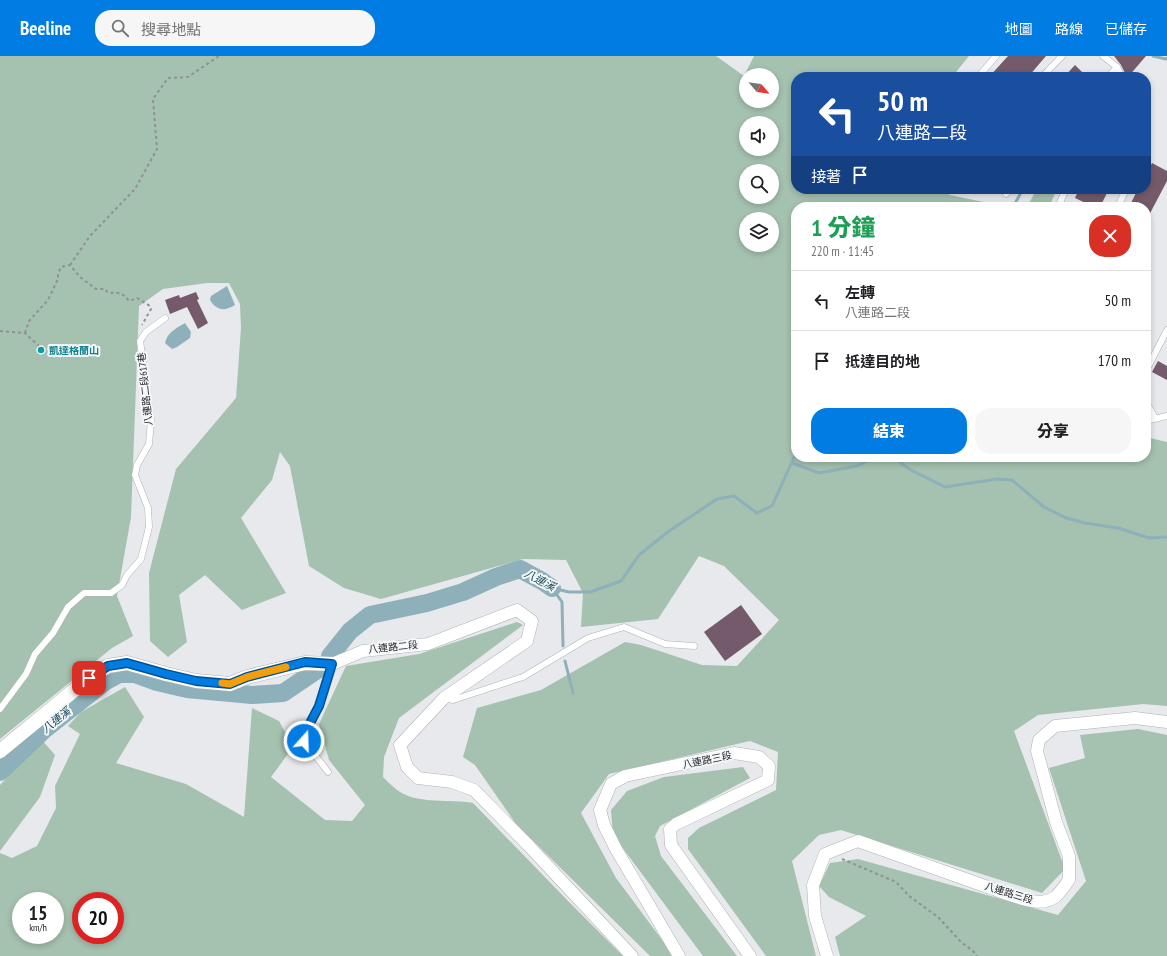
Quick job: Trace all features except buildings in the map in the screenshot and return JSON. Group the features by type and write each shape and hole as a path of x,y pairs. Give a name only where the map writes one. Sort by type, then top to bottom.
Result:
{"street":[{"name":"八連路二段","path":"0,751 89,678 108,666 127,663 196,681 230,684 247,677 305,662 332,664 363,651 428,644 517,610 532,621 527,641 444,698 400,745 407,767 418,778 452,782 474,790 529,846 632,956"},
{"name":"八連路三段","path":"828,853 858,841 1013,896 1034,902 1045,901 1055,897 1069,880 1069,856 1056,822 1037,751 1039,740 1055,726 1135,718 1167,722"},
{"name":"八連路三段","path":"679,956 616,849 604,825 600,810 611,784 625,776 734,753 759,756 769,766 768,780 676,824 670,829 671,845 750,956"},
{"path":"826,956 815,916 812,885 825,854 828,853"}],"lane":[{"path":"982,72 996,56"},
{"path":"1047,72 1062,56"},
{"path":"1103,56 1117,67 1120,72"},
{"path":"1112,72 1117,67"},
{"name":"八連路二段617巷","path":"0,709 26,674 34,654 53,633 68,607 84,593 111,593 122,585 127,575 141,559 148,528 148,508 135,475 137,465 149,444 151,420 140,342 146,332 165,318"},
{"path":"1151,361 1167,330"},
{"path":"1151,411 1155,418"},
{"path":"1151,419 1167,416"},
{"path":"444,698 453,700 523,677 588,638 624,627 666,644 694,646"},
{"path":"328,772 304,741 308,727 319,706 332,664"}],"path":[{"path":"25,333 29,321 48,300 58,279 58,274 61,268 70,265 90,236 135,189 157,148 153,99 168,78 188,76 219,56"},
{"path":"70,265 80,277 96,289 105,289 108,293 116,292 124,294 129,301 137,298 150,306 151,309 140,328 140,342"},
{"path":"0,331 25,333 44,351"},
{"path":"828,853 896,882 909,896 938,917 961,942 973,950 977,956"}],"green space":[{"path":"0,56 716,56 739,72 739,108 779,108 779,68 748,68 754,56 969,56 956,72 791,72 791,194 948,194 984,202 791,202 791,462 1151,462 1151,438 1167,442 1167,706 1143,704 1038,715 1014,731 1065,869 1042,893 841,830 819,835 792,861 816,956 766,956 688,849 688,838 699,828 776,790 778,752 750,741 609,774 581,813 616,878 674,956 650,956 516,824 475,765 463,757 477,708 541,690 625,642 641,645 702,665 737,666 779,620 724,566 699,556 658,619 581,627 583,593 566,560 523,559 381,599 344,588 309,566 290,466 280,452 272,480 241,518 286,593 242,610 205,575 179,595 187,642 168,657 150,641 149,573 176,469 236,398 241,328 240,304 229,283 207,283 163,289 139,306 131,517 117,596 133,636 112,648 0,739"},
{"path":"1034,194 1055,194 1051,202 1030,202"},
{"path":"517,622 523,625 399,718 384,757 383,777 400,792 408,796 425,800 473,803 623,956 0,956 0,853 12,858 37,846 56,808 55,786 80,734 68,726 81,712 125,687 144,717 116,763 186,784 244,817 252,708 279,721 293,747 271,777 325,820 352,821 365,805 329,760 319,724 346,666 419,654"},
{"path":"1138,729 1167,735 1167,956 840,956 835,937 866,916 829,897 819,886 830,863 858,859 1058,915 1086,881 1049,768 1085,758 1080,735"},
{"path":"42,740 55,755 40,797 0,851 0,785"},
{"path":"743,767 750,778 660,826 655,836 661,856 737,956 703,956 613,835 611,810 627,791 664,777"}],"water":[{"path":"227,286 235,305 227,309 218,308 210,300 211,296"},
{"path":"185,323 191,332 190,338 172,349 165,343 166,339 172,331"}],"waterway":[{"name":"八連溪","path":"1153,56 1167,58"},
{"name":"八連溪","path":"1016,202 1020,194"},
{"name":"八連溪","path":"552,588 569,592 590,592 621,581 639,555 669,531 717,499 734,496 757,513 772,506 792,462"},
{"path":"792,463 819,473 857,466 865,462"},
{"path":"900,462 909,469 945,487 997,479 1012,480 1044,507 1066,518 1085,523 1118,528 1149,538 1167,537"},
{"name":"八連溪","path":"330,656 350,631 370,615 427,603 463,592 496,577 520,569 552,588"},
{"path":"552,588 562,602 563,646"},
{"path":"565,661 573,693"},
{"name":"八連溪","path":"0,772 44,730 106,681 119,674 135,674 157,682 187,689 252,695 283,693 323,666"}],"slow traffic":[{"path":"222,683 230,684 247,677 286,667"}],"place":[{"name":"凱達格蘭山","path":"41,350"}],"route":[{"path":"89,678 108,666 127,663 196,681 230,684 247,677 305,662 332,664 319,706 308,727 304,741"}]}
